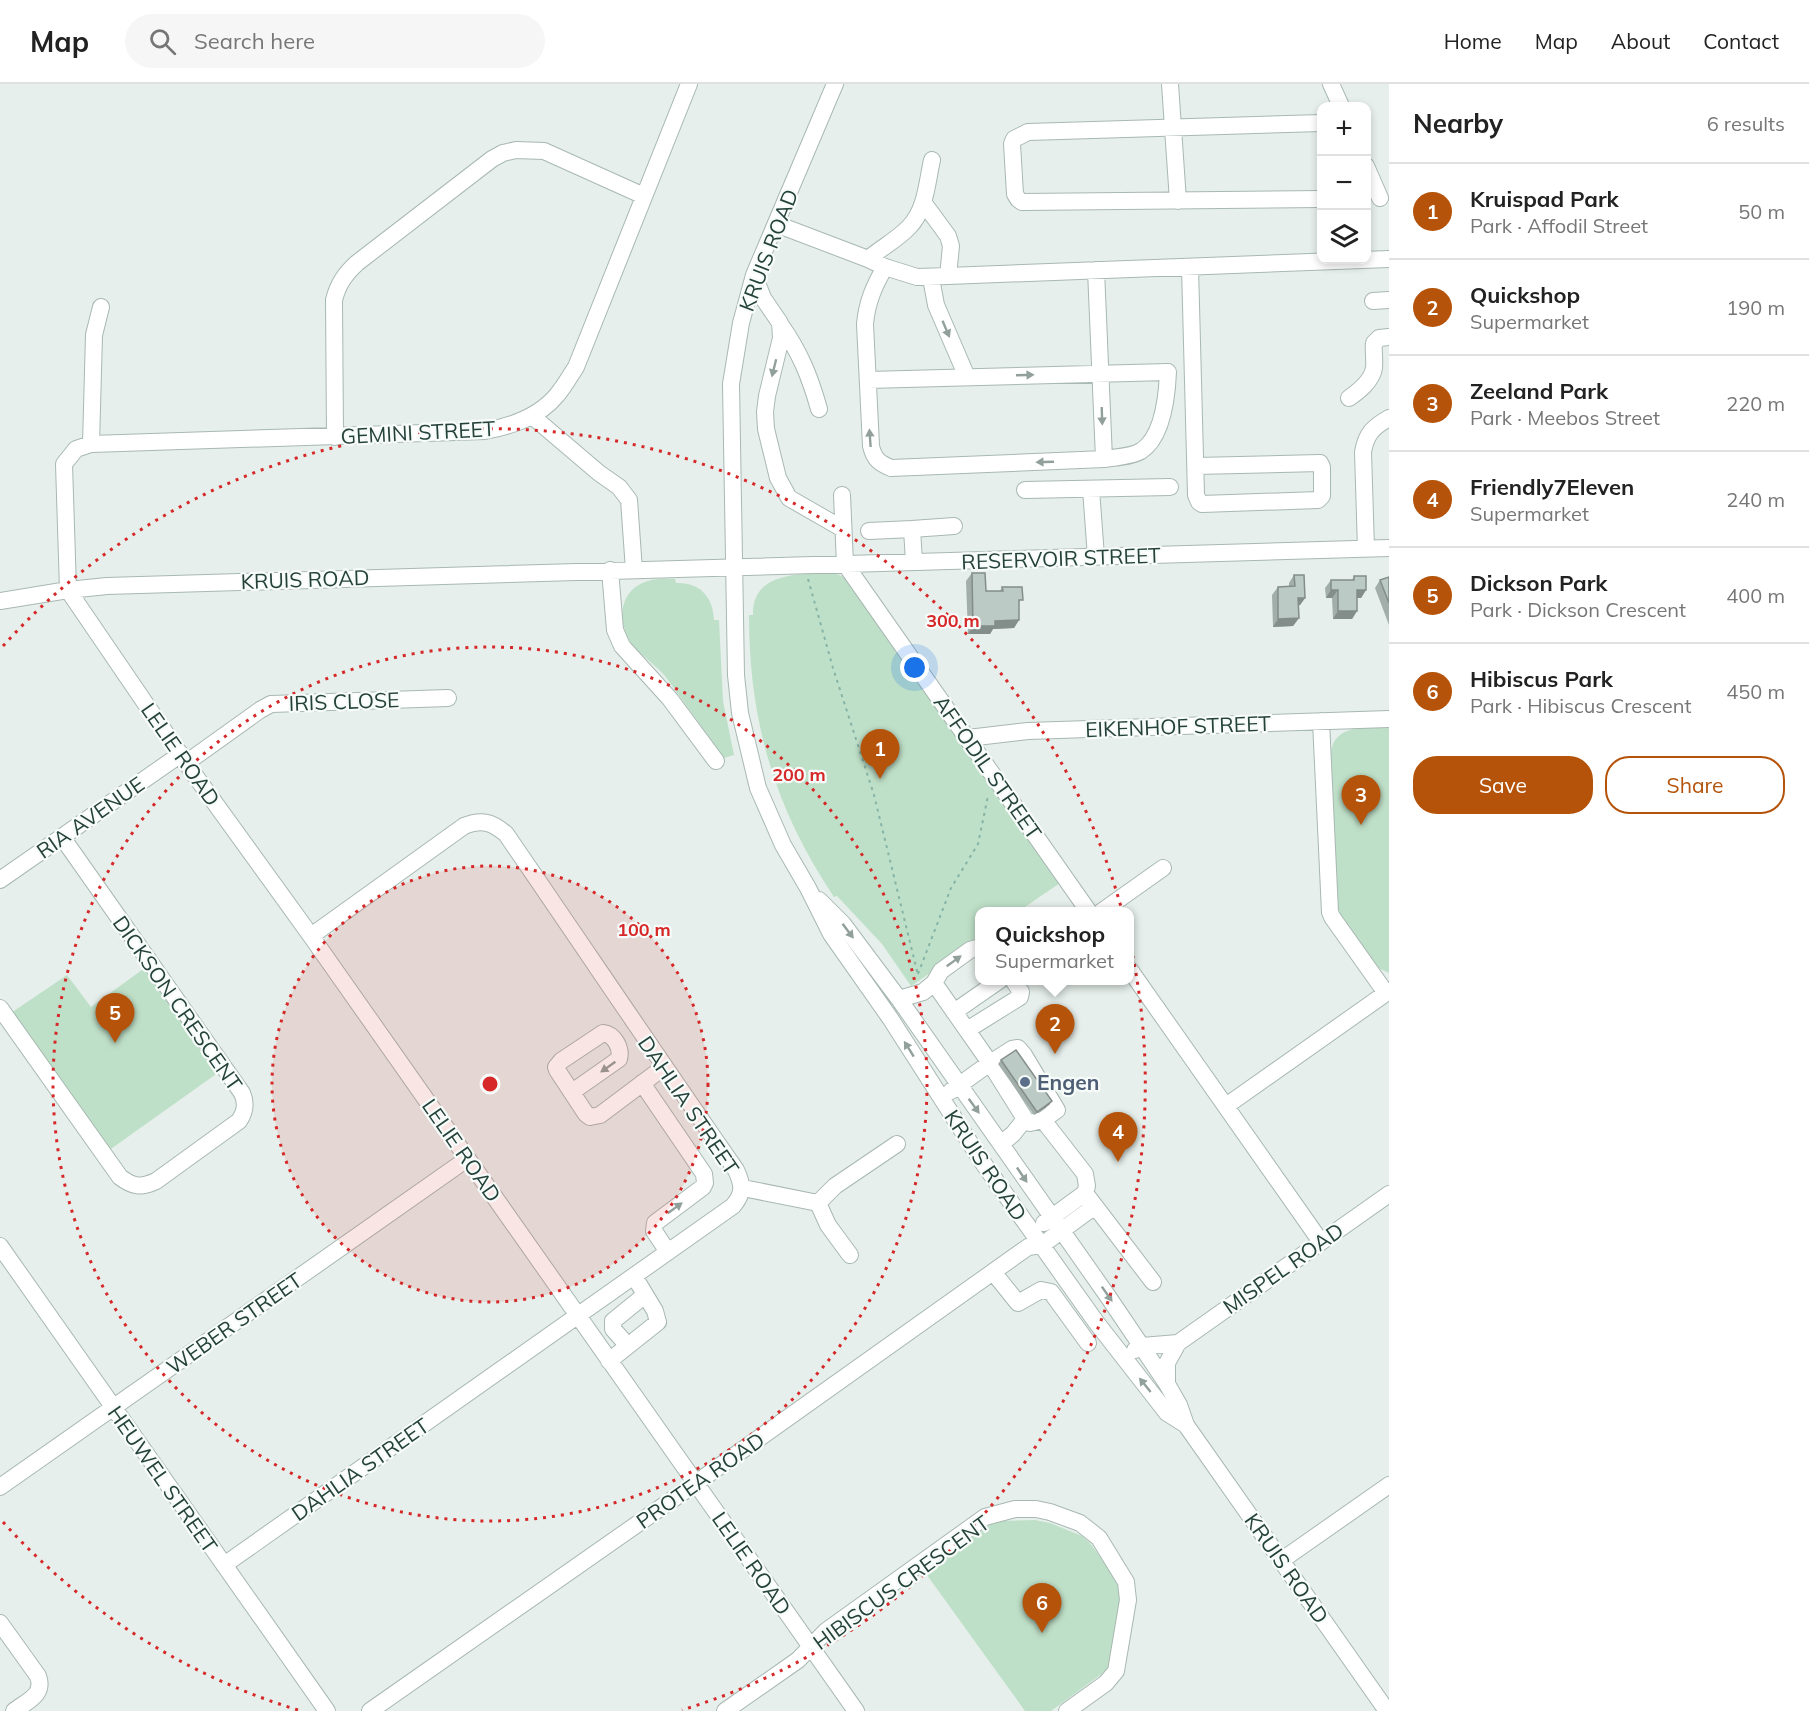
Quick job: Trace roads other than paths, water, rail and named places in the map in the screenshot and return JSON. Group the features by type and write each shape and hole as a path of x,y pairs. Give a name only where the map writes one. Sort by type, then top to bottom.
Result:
{"street":[{"name":"GEMINI STREET","path":"91,444 485,431 509,427 532,416 557,396 576,367 689,84"},
{"name":"KRUIS ROAD","path":"835,84 754,274 741,323 731,384 737,685 747,748 763,799 783,845 831,934 890,1018 940,1099 1034,1241 1167,1413 1186,1425"},
{"path":"1170,84 1178,201"},
{"path":"1331,84 1339,102"},
{"path":"1317,123 1028,132 1014,139 1012,144 1015,194 1018,200 1031,204 1317,199"},
{"path":"335,437 334,300 338,286 346,273 357,263 492,159 510,151 531,149 544,151 644,196"},
{"path":"868,259 910,226 923,202 932,160"},
{"path":"1371,178 1379,198"},
{"path":"923,202 948,236 951,246 940,277 936,305 967,377"},
{"path":"776,224 885,267 917,277 1389,259"},
{"path":"885,267 872,291 865,324 871,446 874,457 891,468 1104,459 1140,452 1157,433 1167,393 1168,372"},
{"path":"1190,267 1196,495 1199,502 1202,504 1318,500 1322,496 1320,463 1196,466"},
{"path":"1096,270 1104,459"},
{"path":"754,274 763,298 791,340 808,372 819,409"},
{"path":"68,590 64,464 76,449 91,444 94,335 100,307"},
{"path":"780,323 781,338 765,412 766,429 778,478 785,492 796,502 843,529"},
{"path":"1349,398 1358,392 1374,370 1373,346 1376,340 1389,337"},
{"path":"868,380 1193,371"},
{"path":"532,416 619,487 629,500 634,570"},
{"path":"1366,549 1364,443 1367,435 1375,426 1389,418"},
{"path":"1025,489 1170,487"},
{"path":"1090,489 1096,557"},
{"path":"842,495 845,564"},
{"path":"868,531 954,526"},
{"path":"912,529 914,562"},
{"name":"RESERVOIR STREET","path":"733,567 1389,548"},
{"name":"AFFODIL STREET","path":"845,564 1085,907"},
{"name":"KRUIS ROAD","path":"0,601 68,590 203,582 733,567"},
{"path":"610,570 617,638 670,699 717,761"},
{"name":"LELIE ROAD","path":"68,590 183,758 468,1158 856,1711"},
{"name":"IRIS CLOSE","path":"183,758 271,704 448,698"},
{"name":"EIKENHOF STREET","path":"968,738 1028,731 1389,719"},
{"path":"1226,1106 1388,992 1330,912 1321,721"},
{"name":"RIA AVENUE","path":"0,880 183,758"},
{"name":"DAHLIA STREET","path":"224,1565 733,1206 740,1198 742,1188 736,1170 506,834 496,825 475,822 464,826 310,936"},
{"name":"DICKSON CRESCENT","path":"0,1008 120,1177 129,1184 137,1187 156,1181 239,1122 243,1115 245,1100 242,1093 62,837"},
{"path":"1108,907 1163,868"},
{"name":"KRUIS ROAD","path":"808,888 843,924 1001,1143 1167,1384 1179,1405 1186,1425 1387,1711"},
{"path":"910,1017 927,999 941,971 975,948"},
{"path":"1134,976 1321,1242"},
{"path":"954,1012 993,985"},
{"path":"967,1030 1020,997 1016,985"},
{"path":"899,999 933,990"},
{"path":"933,990 967,1030 990,1063 1025,1119 1030,1123 1043,1120 1054,1113 1057,1106 1020,1050 1012,1049 990,1063 940,1099"},
{"path":"572,1092 586,1114 594,1117 664,1066"},
{"path":"642,1083 705,1179 703,1187 655,1223 654,1231 668,1252"},
{"path":"1001,1143 1013,1134 1025,1119"},
{"path":"1043,1120 1085,1174 1090,1199 1153,1282"},
{"path":"818,1203 835,1186 897,1144"},
{"name":"WEBER STREET","path":"0,1486 468,1158"},
{"path":"742,1188 818,1203"},
{"name":"MISPEL ROAD","path":"1123,1358 1142,1346 1178,1342 1389,1194"},
{"name":"PROTEA ROAD","path":"1034,1241 1062,1231 1090,1199"},
{"name":"PROTEA ROAD","path":"370,1711 696,1484 993,1272 1034,1241 1052,1217 1090,1199"},
{"path":"818,1203 828,1225 850,1255"},
{"name":"HEUWEL STREET","path":"0,1246 327,1711"},
{"path":"993,1272 1018,1303 1041,1290 1050,1292 1088,1343"},
{"path":"609,1361 658,1322 658,1318 634,1276"},
{"path":"628,1346 614,1329 613,1321 645,1295"},
{"path":"1167,1384 1167,1363 1178,1342"},
{"path":"1282,1560 1389,1485"},
{"name":"HIBISCUS CRESCENT","path":"725,1711 798,1660 826,1631 986,1517 1015,1509 1050,1512 1080,1523 1091,1530 1099,1538 1122,1573 1128,1590 1119,1653 1113,1677 1067,1711"},
{"path":"0,1623 38,1676 40,1683 37,1695 14,1711"}],"place":[{"name":"Kruispad Park","path":"880,779"},
{"name":"Zeeland Park","path":"1361,825"},
{"name":"Dickson Park","path":"115,1043"},
{"name":"Quickshop","path":"1055,1054"},
{"name":"Engen","path":"1025,1082"},
{"name":"Friendly7Eleven","path":"1118,1162"},
{"name":"Hibiscus Park","path":"1042,1633"}]}
